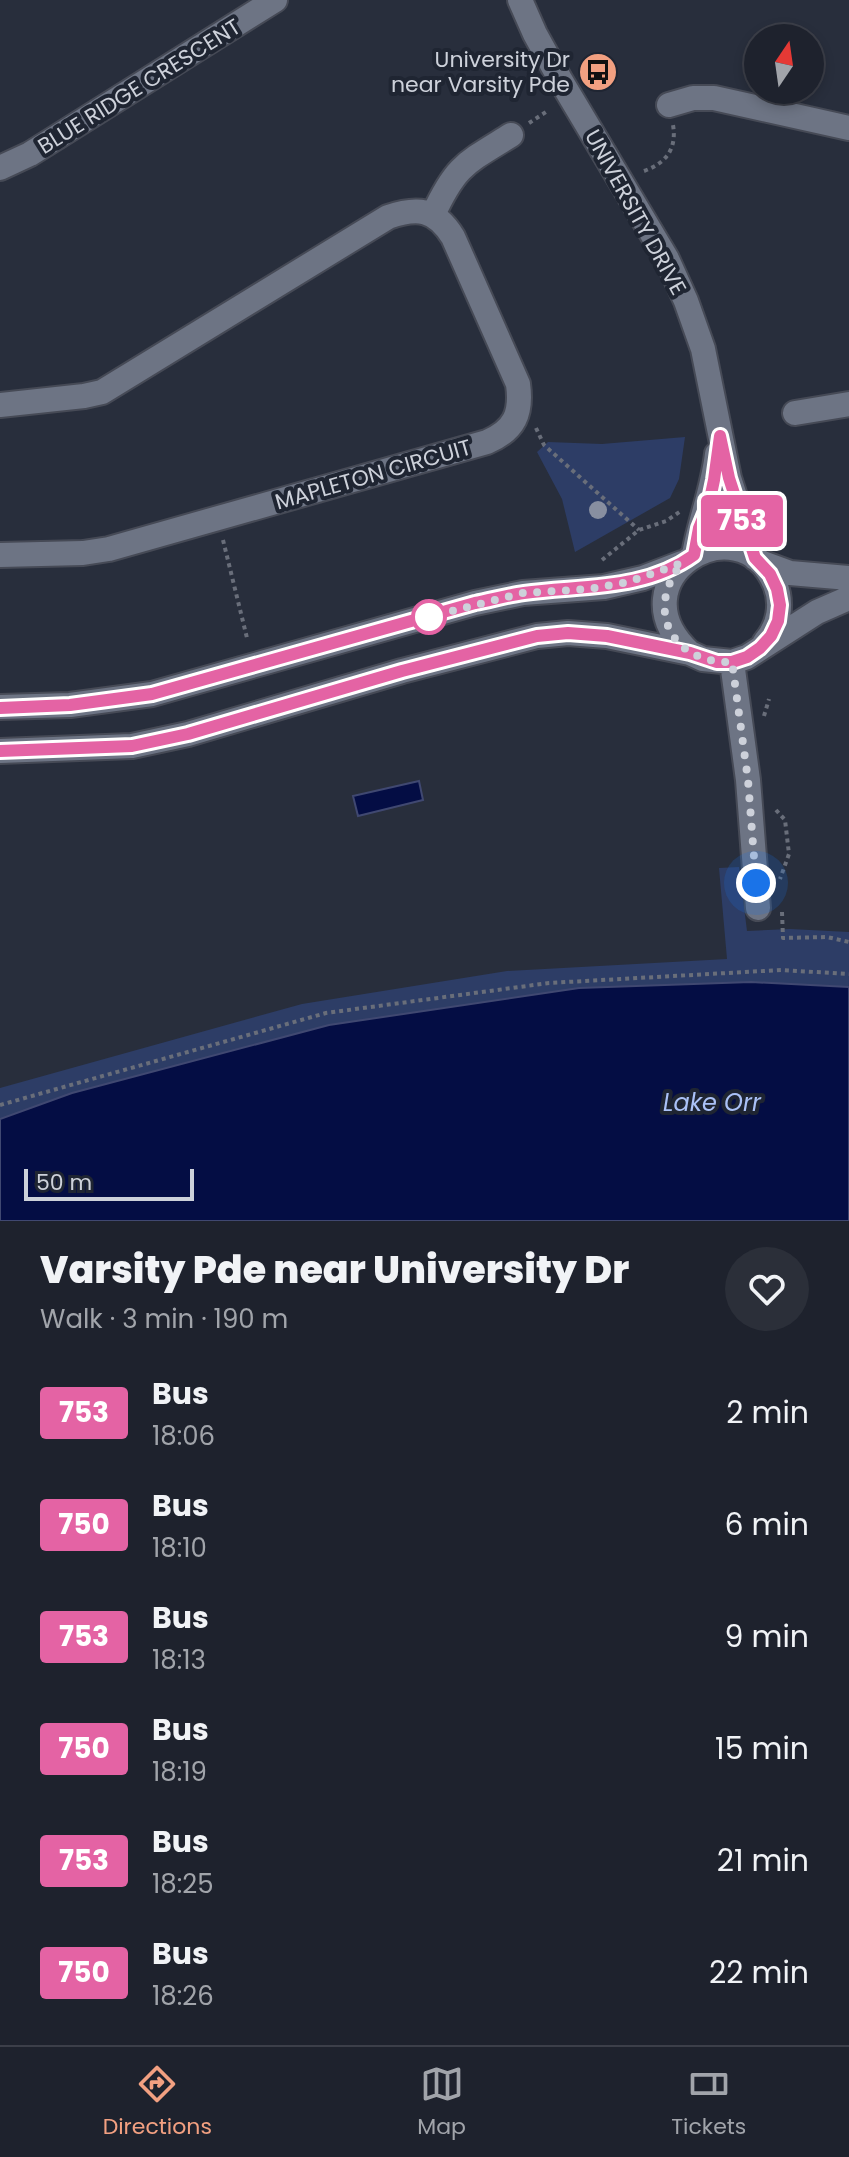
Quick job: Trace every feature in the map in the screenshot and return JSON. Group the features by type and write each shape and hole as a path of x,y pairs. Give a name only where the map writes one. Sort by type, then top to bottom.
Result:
{"street":[{"name":"BLUE RIDGE CRESCENT","path":"0,168 30,154 275,0"},
{"name":"UNIVERSITY DRIVE","path":"520,0 561,81 667,259 703,349 729,478 757,560"},
{"path":"669,105 693,98 714,98 849,128"},
{"path":"433,215 452,177 462,166 511,135"},
{"path":"0,405 102,392 388,217 406,211 433,215 445,224 453,237 518,384 518,416"},
{"path":"795,413 849,404"},
{"name":"MAPLETON CIRCUIT","path":"0,555 83,553 109,549 487,442 511,428 518,416"},
{"name":"UNIVERSITY DRIVE","path":"688,559 709,504 720,436"},
{"path":"0,707 70,705 152,694 475,603 523,593 604,587 643,578 709,549 741,551 790,573 849,578"},
{"path":"688,559 671,576 665,593 664,610 668,627 690,653"},
{"path":"757,560 770,574 780,605 778,621 771,636 760,648"},
{"path":"0,751 132,746 188,734 387,675 537,636 568,633 607,636 690,653 717,662 732,662 817,612 849,598"},
{"path":"732,662 770,908"}],"path":[{"path":"644,171 659,165 670,153 674,134 669,105"},
{"path":"518,416 532,423 544,445 639,530"},
{"path":"602,560 639,530 666,521 686,507"},
{"path":"218,518 247,638"},
{"path":"763,722 769,699"},
{"path":"774,798 776,812 785,820 789,854 780,879 781,893"},
{"path":"770,908 783,938 827,937 849,942"},
{"path":"0,1105 326,1013 549,983 781,970 849,974"}],"shaded area":[{"path":"685,437 679,479 670,498 575,552 562,499 537,452 548,442 602,444"},
{"path":"739,867 747,931 790,929 849,932 849,987 751,982 579,988 329,1025 72,1093 0,1119 0,1088 302,1004 507,971 727,959 719,868"}],"water":[{"path":"419,781 423,800 358,816 353,796"},
{"name":"Lake Orr","path":"751,982 849,987 849,1221 0,1221 0,1119 72,1093 329,1025 579,988"}],"bus line":[{"name":"753","path":"0,708 114,701 152,694 475,603 523,593 604,587 643,578 694,555 699,528 709,504 720,436 729,478 755,558 770,574 780,605 778,621 771,636 747,657 732,662 717,662 690,653 607,636 568,633 537,636 402,671 188,734 132,746 0,751"}],"place":[{"name":"University Dr near Varsity Pde","path":"598,72"}],"route":[{"path":"429,617 420,619 523,593 589,589 628,582 682,563 671,576 665,593 664,610 668,627 690,653 717,662 732,662 748,780 756,883"}]}
